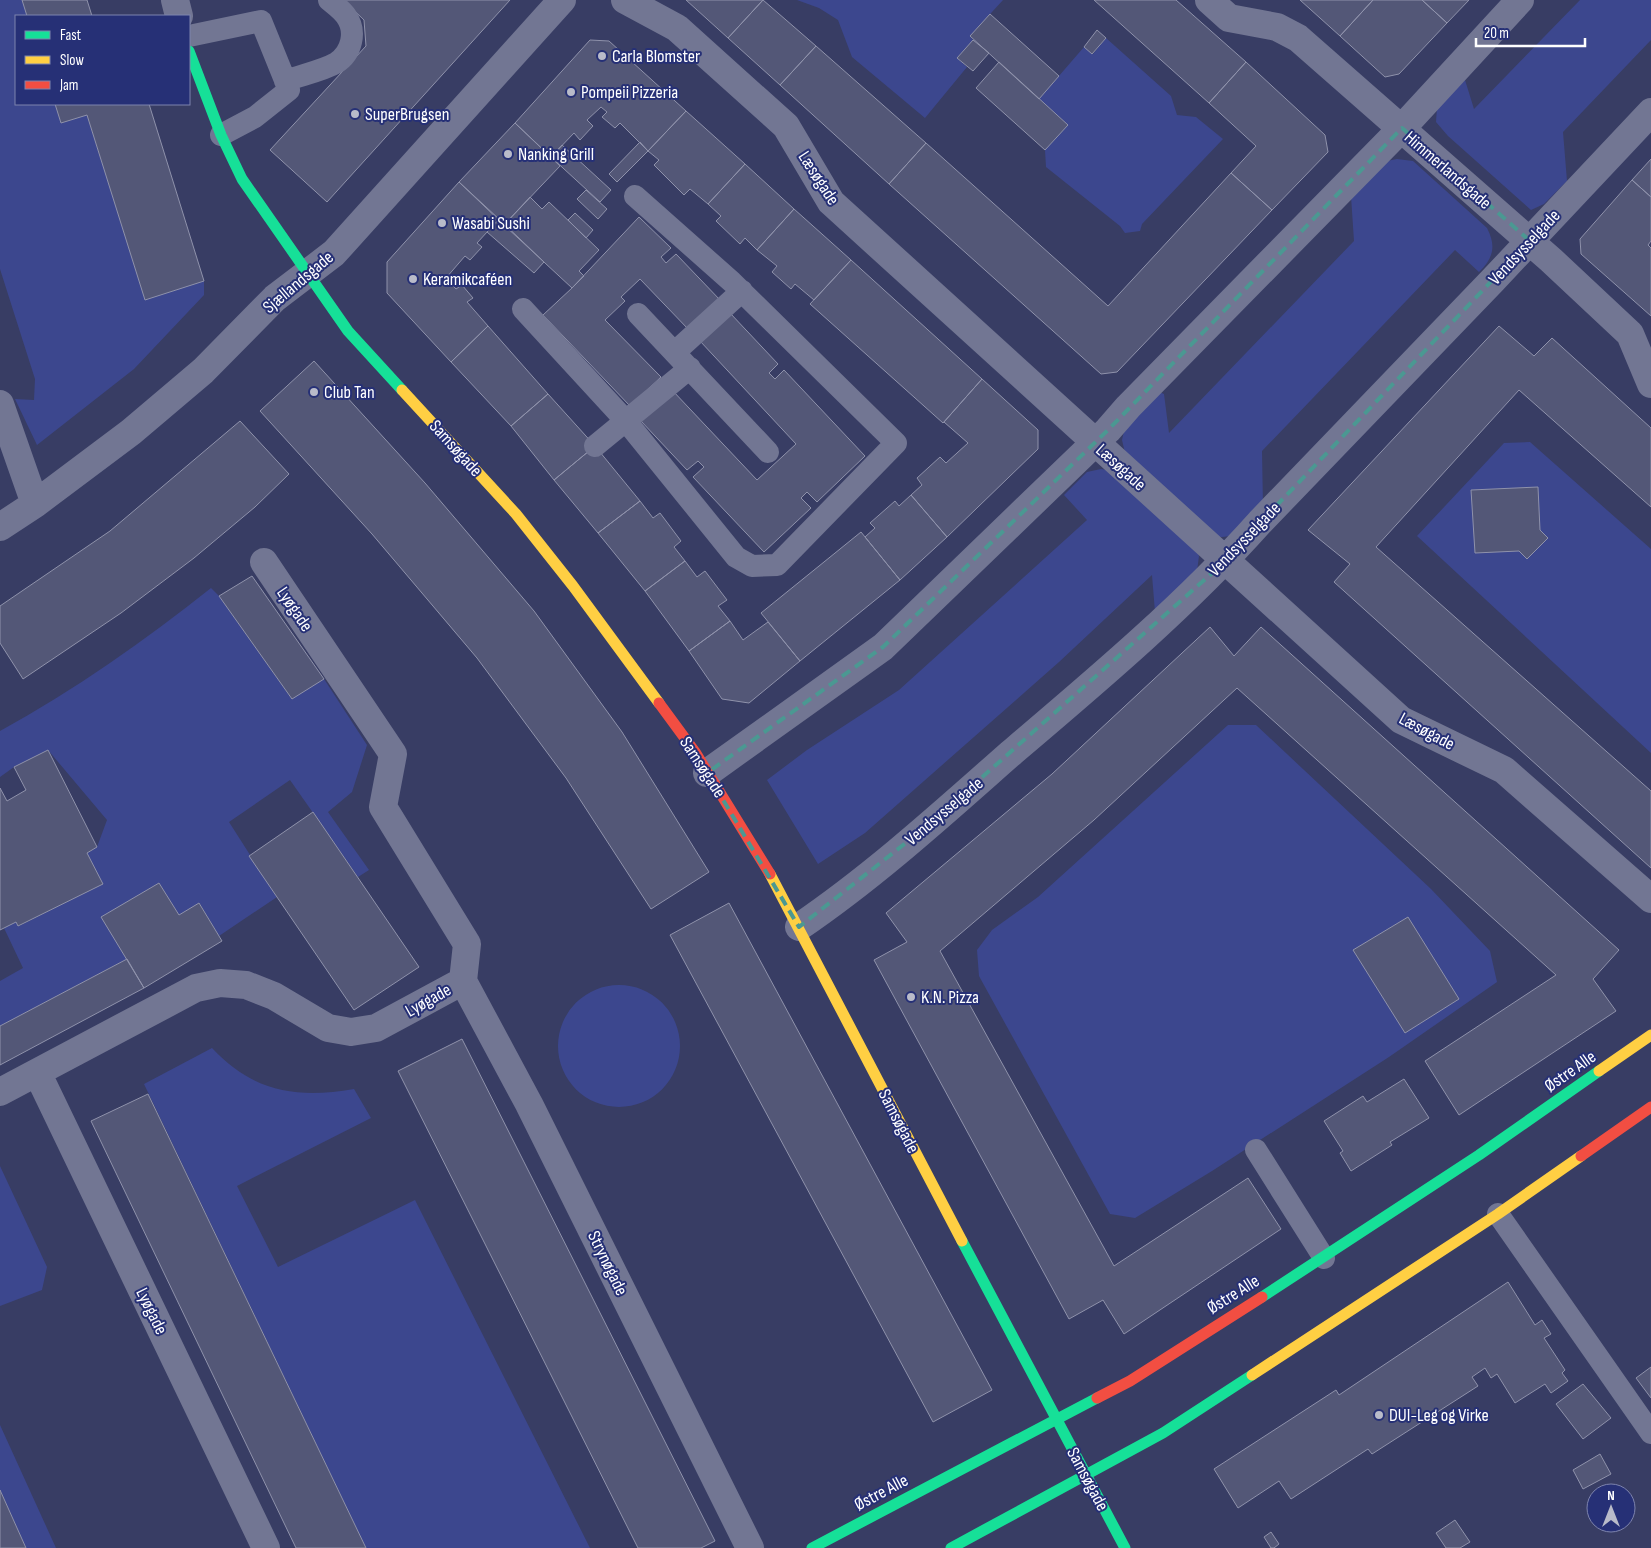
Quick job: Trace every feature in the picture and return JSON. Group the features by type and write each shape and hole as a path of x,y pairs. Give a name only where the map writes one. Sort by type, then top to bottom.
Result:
{"street":[{"path":"175,0 179,15"},
{"name":"Sjællandsgade","path":"0,527 35,504 153,414 203,371 275,298 334,253 562,0"},
{"name":"Læsøgade","path":"625,0 677,28 786,126 831,202 1401,720 1504,770 1651,899"},
{"name":"Himmerlandsgade","path":"1209,0 1229,18 1277,27 1298,38 1402,128 1530,241 1630,334 1651,384"},
{"path":"708,773 883,647 1094,443 1402,128 1520,0"},
{"name":"Samsøgade","path":"190,54 221,136 242,179 306,273 348,331 516,514 573,586 681,732 708,773 799,927 1055,1419 1125,1548"},
{"name":"Vendsysselgade","path":"799,927 833,904 926,827 1066,706 1225,562 1260,522 1651,112"},
{"path":"0,404 35,504"},
{"name":"Lyøgade","path":"0,1092 38,1074 196,988 220,983 246,985 274,996 308,1018 328,1028 351,1032 376,1028 463,980 467,944 383,807 392,754 264,562"},
{"name":"Strynøgade","path":"463,980 529,1104 750,1548"},
{"name":"Østre Alle","path":"812,1548 1130,1381 1324,1258 1479,1155 1651,1035"},
{"name":"Lyøgade","path":"38,1074 266,1548"},
{"path":"951,1548 1162,1433 1498,1214 1651,1107"}],"lane":[{"path":"285,81 336,63 350,48 352,38 350,21 329,0"},
{"path":"190,36 261,21 289,90 255,117 221,136"},
{"path":"523,309 626,421 736,557 752,566 777,565 896,443 742,291 635,196"},
{"path":"675,352 742,291"},
{"path":"638,314 768,452"},
{"path":"595,446 690,368"},
{"path":"1256,1150 1324,1258"},
{"path":"1498,1214 1651,1433"}],"highlighted area":[{"path":"1402,128 1530,241 1211,574 926,827 799,927 707,773 883,647 1108,430"}],"shaded area":[{"path":"0,0 22,0 27,15 15,15 15,105 55,105 61,123 87,115 145,299 204,281 204,295 134,369 37,445 15,399 34,400 35,379 0,269"},
{"path":"797,0 1003,0 970,36 973,40 957,58 967,67 925,118 852,57 838,20 819,8"},
{"path":"1580,0 1651,0 1651,40 1563,132 1567,181 1544,204 1531,210 1448,136 1436,122 1437,108 1465,80 1474,109"},
{"path":"1106,38 1171,96 1177,115 1196,117 1223,139 1142,224 1140,231 1125,233 1120,226 1046,167 1045,150 1068,125 1039,99 1084,47 1093,54"},
{"path":"1397,159 1413,161 1487,228 1492,240 1492,251 1488,262 1479,272 1455,250 1262,451 1263,507 1236,533 1222,537 1215,536 1126,457 1122,440 1124,431 1157,391 1164,394 1169,433 1354,241 1351,196 1387,161"},
{"path":"1530,442 1651,549 1651,753 1417,536 1504,443"},
{"path":"1101,469 1113,471 1194,545 1199,556 1197,571 1155,612 1152,575 1059,662 865,833 818,864 767,780 807,750 899,690 1087,520 1064,495 1087,472"},
{"path":"211,588 219,596 291,698 324,679 367,745 352,792 328,812 369,870 358,877 290,780 229,822 277,897 219,936 200,904 179,915 159,883 102,917 127,959 0,1026 0,981 23,968 4,928 16,922 19,926 102,884 87,853 97,847 107,820 48,750 14,767 0,777 0,731 55,699 109,664"},
{"path":"1228,725 1256,725 1431,889 1490,951 1497,982 1389,1057 1212,1171 1135,1218 1110,1214 979,976 977,950 992,930 1038,897"},
{"path":"619,985 642,989 662,1003 676,1023 680,1046 676,1069 662,1089 642,1103 619,1107 596,1103 576,1089 562,1069 558,1046 562,1023 576,1003 596,989"},
{"path":"212,1048 243,1074 277,1089 314,1093 354,1089 371,1118 237,1186 278,1267 415,1200 590,1548 366,1548 144,1084"},
{"path":"0,1166 47,1267 42,1290 0,1306"},
{"path":"0,1425 56,1548 26,1548 0,1490"}],"building":[{"path":"22,0 87,0 92,15 27,15"},
{"name":"SuperBrugsen","path":"343,0 510,0 327,202 270,150 366,46 364,20"},
{"path":"686,0 763,0 728,38"},
{"path":"763,0 816,46 780,85 728,38"},
{"path":"1094,0 1176,0 1246,62 1209,103"},
{"path":"1300,0 1373,0 1340,36"},
{"path":"1373,0 1422,0 1447,23 1399,74 1385,77 1340,36"},
{"path":"1422,0 1469,0 1447,23"},
{"path":"990,14 1059,76 1039,99 970,36"},
{"path":"1097,30 1106,38 1092,54 1084,47"},
{"path":"590,40 609,41 686,111 648,151 620,123 615,128 602,117 607,112 601,107 587,120 593,126 580,140 574,133 551,157 515,123"},
{"path":"973,40 989,53 973,71 957,58"},
{"path":"816,46 926,143 889,184 780,85"},
{"path":"999,62 1068,125 1045,150 976,88"},
{"path":"1246,62 1325,135 1328,152 1272,210 1231,173 1256,146 1209,103"},
{"path":"55,105 149,105 204,281 145,300 87,115 61,123"},
{"path":"686,111 745,164 708,204 690,189 684,195 654,165 659,160 648,151"},
{"path":"515,123 560,166 504,225 459,182"},
{"path":"640,142 648,151 617,182 609,174"},
{"path":"926,143 1108,306 1231,173 1272,210 1117,372 1101,374 889,184"},
{"path":"562,145 611,190 600,202 551,157"},
{"path":"1651,159 1651,197 1632,180"},
{"path":"745,164 794,209 757,250 745,238 740,244 716,221 721,216 708,204"},
{"path":"1632,180 1651,197 1651,241 1648,245 1651,248 1651,316 1581,254 1580,239"},
{"path":"459,182 499,219 477,243 482,247 470,260 465,256 446,278 456,289 462,285 473,298 467,302 488,326 451,362 387,293 387,262"},
{"path":"586,190 607,209 598,219 577,199"},
{"path":"530,197 542,209 549,202 599,250 579,271 584,276 572,288 504,225"},
{"path":"794,209 851,260 814,300 795,284 791,289 772,272 777,266 757,250"},
{"path":"575,213 593,230 586,238 568,220"},
{"path":"639,217 671,248 661,257 666,263 676,254 721,301 689,330 640,279 621,297 625,301 605,320 661,377 630,406 543,315 572,288"},
{"path":"499,219 544,262 534,273 487,232"},
{"path":"851,260 982,379 943,423 810,304"},
{"path":"730,313 778,364 769,373 775,379 784,370 865,456 817,502 807,492 801,498 811,508 764,552 693,477 704,467 698,461 687,470 640,420 672,390 757,480 796,444 700,341"},
{"path":"488,326 548,394 511,426 451,362"},
{"path":"1499,326 1534,356 1552,338 1651,428 1651,507 1519,390 1376,547 1651,791 1651,868 1334,582 1350,564 1308,530"},
{"path":"314,361 425,483 534,611 622,732 709,872 651,909 566,778 477,658 372,534 260,411"},
{"path":"982,379 1038,430 1038,449 947,537 911,495 922,485 917,478 940,457 946,463 968,443 944,422"},
{"path":"548,394 595,446 554,480 511,426"},
{"path":"240,421 289,474 255,507 194,558 121,613 23,679 0,643 0,606 110,531"},
{"path":"595,446 640,501 598,533 554,480"},
{"path":"1538,487 1540,530 1548,538 1527,559 1519,551 1475,553 1471,490"},
{"path":"911,495 947,537 900,580 865,537 875,528 870,523 895,501 899,506"},
{"path":"640,501 653,518 660,513 681,541 674,547 685,561 645,591 598,533"},
{"path":"861,532 900,580 800,661 761,613"},
{"path":"685,561 697,577 705,571 727,600 718,606 730,621 689,651 645,591"},
{"path":"252,576 324,679 292,699 219,596"},
{"path":"730,621 743,640 768,622 800,661 749,703 722,699 689,651"},
{"path":"1210,627 1234,656 1261,627 1619,950 1593,979 1616,1011 1459,1115 1425,1061 1556,975 1237,688 1094,820 940,951 1114,1266 1248,1178 1281,1229 1124,1334 1103,1300 1069,1319 874,960 907,942 886,913 1052,774"},
{"path":"48,750 97,847 87,853 103,884 18,926 16,922 0,930 0,788 7,801 26,790 14,767"},
{"path":"313,812 419,967 354,1010 249,856"},
{"path":"159,883 179,915 199,903 222,941 144,988 101,917"},
{"path":"729,903 992,1390 933,1422 670,935"},
{"path":"1408,917 1459,999 1405,1033 1353,950"},
{"path":"127,959 144,988 0,1065 0,1026"},
{"path":"462,1039 715,1541 701,1548 638,1548 398,1071"},
{"path":"1404,1079 1429,1118 1390,1142 1392,1145 1351,1171 1340,1153 1343,1151 1324,1121 1363,1096 1367,1102"},
{"path":"148,1094 366,1548 296,1548 91,1121"},
{"path":"1508,1282 1535,1325 1542,1320 1551,1334 1544,1338 1565,1370 1562,1373 1568,1381 1551,1393 1545,1384 1515,1403 1497,1374 1491,1378 1485,1368 1472,1377 1478,1386 1372,1454 1368,1449 1291,1499 1279,1481 1238,1508 1214,1469 1336,1390 1339,1395"},
{"path":"1651,1367 1651,1398 1636,1378"},
{"path":"1583,1384 1611,1418 1583,1439 1556,1404"},
{"path":"1600,1454 1611,1474 1594,1483 1586,1483 1586,1487 1583,1489 1573,1470"},
{"path":"0,1490 26,1548 0,1548"},
{"path":"1455,1520 1470,1542 1460,1548 1446,1548 1436,1533"},
{"path":"1271,1532 1279,1544 1274,1548 1271,1548 1264,1537"}],"traffic: fast":[{"path":"190,54 221,135 242,179 348,331 402,390"},
{"path":"1262,1297 1479,1155 1599,1071"},
{"path":"962,1241 1125,1548"},
{"path":"951,1548 1163,1433 1252,1375"},
{"path":"812,1548 1097,1398"}],"traffic: slow":[{"path":"402,390 516,514 573,586 659,703"},
{"path":"770,874 962,1241"},
{"path":"1599,1071 1651,1035"},
{"path":"1252,1375 1498,1214 1581,1156"}],"traffic: jam":[{"path":"659,703 695,752 770,874"},
{"path":"1581,1156 1651,1107"},
{"path":"1097,1398 1130,1381 1262,1297"}],"place":[{"name":"Carla Blomster","path":"602,56"},
{"name":"Pompeii Pizzeria","path":"571,92"},
{"name":"SuperBrugsen","path":"355,114"},
{"name":"Nanking Grill","path":"508,154"},
{"name":"Wasabi Sushi","path":"442,223"},
{"name":"Keramikcaféen","path":"413,279"},
{"name":"Club Tan","path":"314,392"},
{"name":"K.N. Pizza","path":"911,997"},
{"name":"DUI-Leg og Virke","path":"1379,1415"}]}
